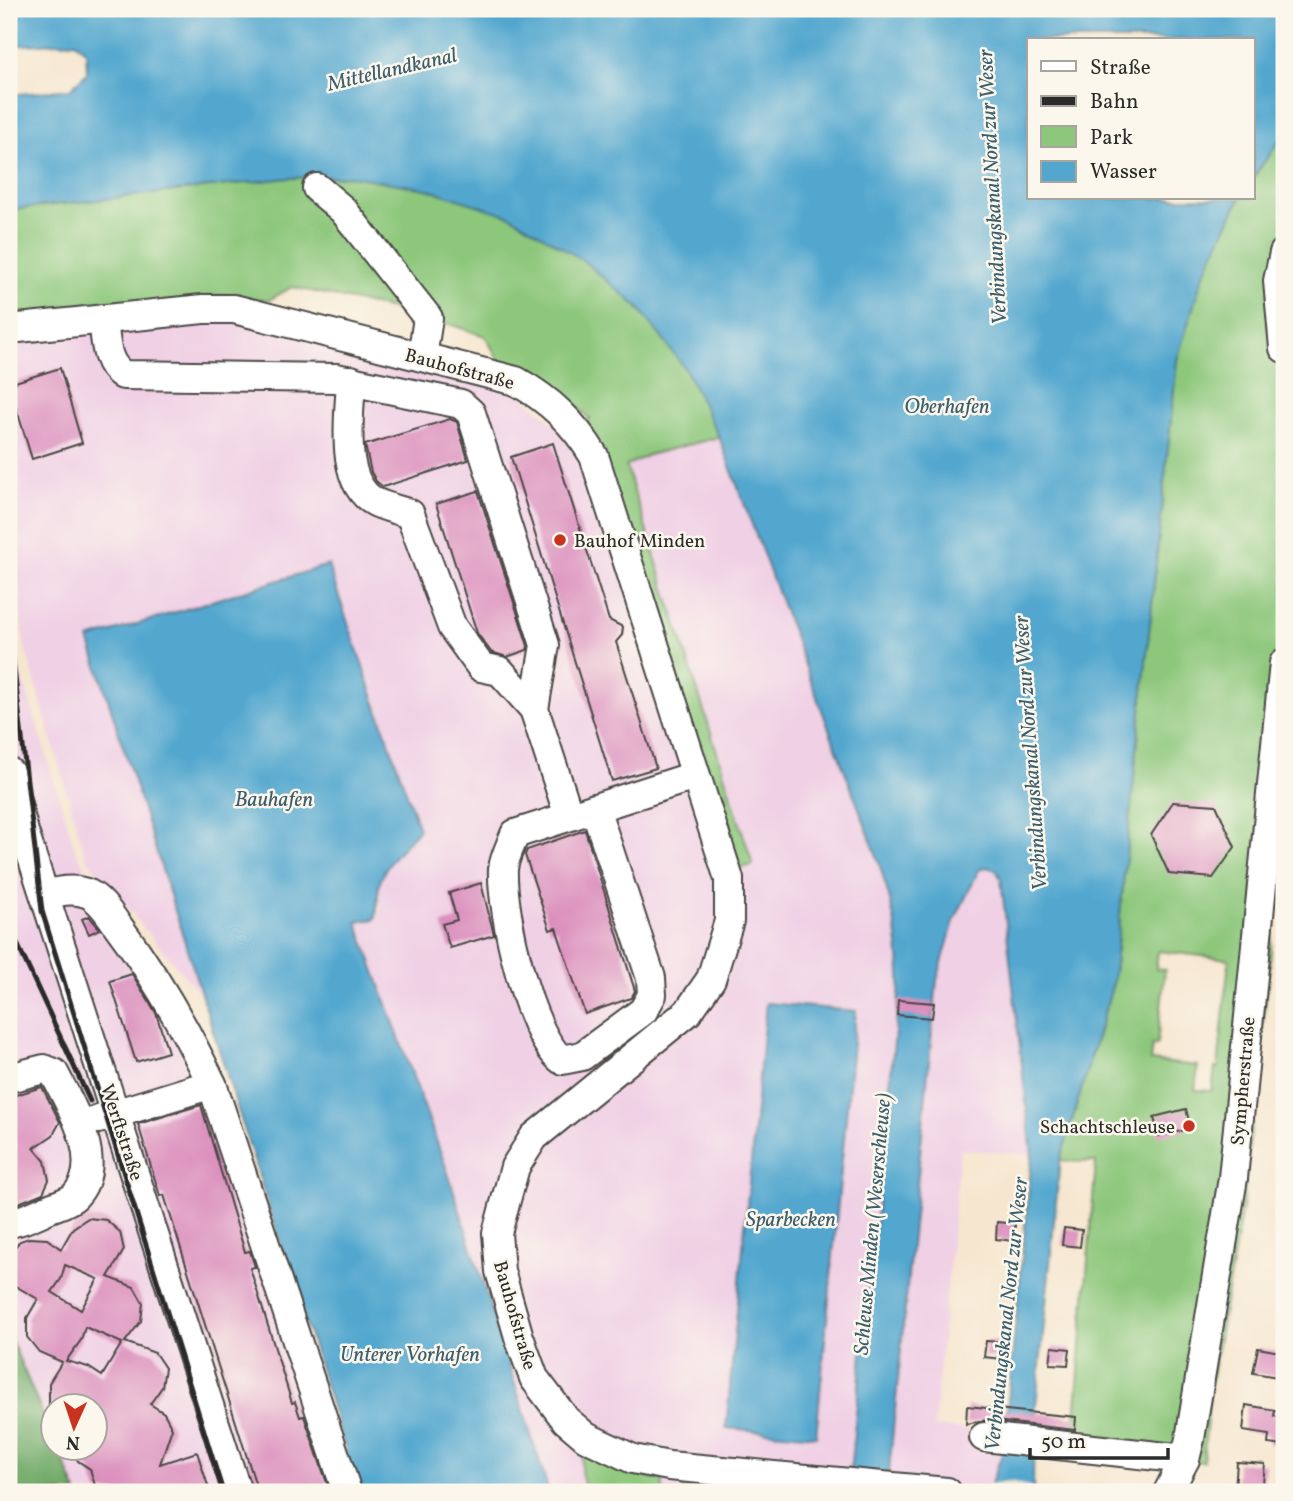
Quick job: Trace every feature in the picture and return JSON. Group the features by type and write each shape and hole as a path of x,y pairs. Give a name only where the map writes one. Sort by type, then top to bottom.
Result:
{"street":[{"path":"317,188 343,210 428,318 422,357"},
{"path":"1284,253 1278,281 1284,348"},
{"name":"Bauhofstraße","path":"9,329 203,309 233,309 516,382 539,394 580,433 594,456 729,879 729,920 711,979 688,1013 657,1041 534,1138 515,1167 497,1233 499,1271 519,1337 534,1378 566,1420 586,1437 633,1459 675,1466 947,1492"},
{"path":"103,319 109,359 114,369 122,375 351,380 461,404 471,414 545,645 534,709"},
{"path":"351,380 346,439 357,483 376,503 410,514 452,627 481,667 500,671 534,709 594,808 652,978 652,995 643,1011 582,1056 562,1060 550,1051 542,1035 512,946 504,896 503,866 515,834 594,808 694,776"},
{"name":"Sympherstraße","path":"1168,1492 1185,1459 1233,1178 1273,895 1284,663"},
{"name":"Werftstraße","path":"9,772 24,832 47,895 237,1492"},
{"path":"47,895 64,889 88,893 100,902 141,956 185,1029 212,1084 347,1492"},
{"path":"9,1078 44,1069 54,1073 79,1125 87,1159 82,1185 74,1198 21,1221 9,1223"},
{"path":"79,1125 116,1111 212,1084"},
{"path":"984,1437 1045,1441 1185,1459"}],"shaded area":[{"path":"218,319 513,388 573,440 740,868 752,865 626,466 648,455 719,437 891,897 900,959 898,1008 932,1011 944,947 972,883 979,870 987,867 996,870 1001,879 1032,1155 960,1149 934,1427 1004,1433 1003,1451 988,1492 887,1492 890,1452 854,1448 848,1492 549,1492 447,1170 357,921 364,919 365,923 375,919 380,912 379,884 386,867 419,829 328,566 89,640 204,999 86,858 24,644 9,532 9,340"},
{"path":"9,556 19,666 76,852 195,1038 337,1492 77,1492 64,1462 108,1462 108,1392 38,1392 38,1403 9,1335"}],"green space":[{"path":"1284,135 1284,768 1270,963 1243,1202 1210,1388 1203,1462 1073,1445 1096,1162 1060,1161 1113,983 1177,360 1196,297 1240,200 1254,200 1254,177","holes":["1158,951 1229,959 1218,1068 1215,1068 1212,1091 1195,1090 1198,1066 1150,1061 1152,1045 1157,1045 1165,970 1156,969"]},
{"path":"352,176 434,191 475,202 512,216 537,230 610,281 652,323 686,370 719,437 648,455 626,466 753,865 740,868 583,422 590,419 552,384 499,360 485,336 442,322 335,198 305,198 329,208 419,315 292,287 269,300 225,295 9,320 9,210 288,178"},
{"path":"9,1335 38,1403 38,1462 64,1462 77,1492 9,1492"},
{"path":"587,1455 631,1474 663,1480 663,1492 586,1492 581,1472 582,1458"},
{"path":"683,1482 806,1492 682,1492"}],"water":[{"name":"Oberhafen","path":"9,9 1284,9 1284,135 1254,176 1254,38 1027,38 1027,200 1239,200 1203,275 1177,360 1113,983 1060,1161 1034,1427 1033,1492 988,1492 1003,1451 1032,1155 1001,879 996,870 987,867 979,870 954,921 937,980 887,1492 848,1492 900,984 896,933 890,900 875,851 719,437 686,370 639,308 581,259 511,216 427,189 352,176 288,178 9,210 9,95 70,89 87,73 86,52 75,42 9,46"},
{"path":"328,565 419,829 383,874 375,919 357,922 447,1170 549,1492 359,1492 89,639"},
{"name":"Sparbecken","path":"766,1003 856,1011 816,1436 726,1428"}],"pier":[{"path":"1014,1482 1036,1489 1037,1492 985,1492 987,1484"}],"building":[{"path":"60,368 82,443 32,459 9,384"},
{"path":"450,419 457,422 468,460 383,487 376,481 371,472 365,445"},
{"name":"Bauhof Minden","path":"553,443 609,620 623,627 622,635 616,642 656,768 612,781 511,457"},
{"path":"478,491 528,646 527,650 507,657 491,652 477,633 436,504"},
{"path":"1173,802 1216,805 1235,847 1213,878 1169,874 1151,835"},
{"path":"585,830 635,991 631,998 585,1014 556,928 550,930 525,855 527,850"},
{"path":"481,883 494,935 450,948 442,924 457,920 449,893"},
{"path":"89,916 100,929 89,934 82,919"},
{"path":"132,974 156,1013 168,1052 136,1062 110,981"},
{"path":"898,1000 934,1003 932,1018 897,1015"},
{"path":"42,1087 60,1122 53,1135 34,1148 45,1161 49,1180 43,1193 16,1204 9,1204 9,1150 17,1146 9,1130 9,1097"},
{"path":"201,1105 245,1252 250,1251 255,1267 250,1268 292,1403 295,1402 300,1417 304,1416 330,1492 258,1492 164,1195 160,1196 138,1124"},
{"path":"1186,1109 1191,1129 1158,1136 1154,1117"},
{"path":"88,1218 106,1220 120,1232 124,1250 108,1277 134,1287 143,1303 141,1321 125,1342 155,1353 165,1368 162,1387 150,1404 164,1413 172,1428 160,1464 197,1452 210,1492 97,1492 90,1469 80,1462 108,1462 108,1392 49,1392 49,1383 62,1362 39,1352 27,1337 27,1318 38,1299 12,1284 9,1277 9,1255 20,1241 29,1238 47,1239 61,1249 73,1228","holes":["65,1265 98,1279 81,1310 52,1292 61,1279","85,1327 122,1343 102,1376 88,1367 66,1361 81,1340"]},
{"path":"997,1222 1015,1224 1014,1241 996,1239"},
{"path":"1064,1228 1082,1230 1080,1247 1062,1245"},
{"path":"986,1341 1004,1342 1002,1359 984,1357"},
{"path":"1052,1347 1070,1349 1068,1365 1050,1364"},
{"path":"1258,1348 1280,1352 1279,1357 1284,1358 1284,1378 1253,1373"},
{"path":"1246,1405 1275,1410 1274,1416 1284,1418 1284,1446 1268,1444 1269,1435 1243,1431"},
{"path":"967,1406 1076,1417 1075,1430 986,1420 966,1424"},
{"path":"1237,1462 1265,1464 1262,1492 1235,1490"}],"railway":[{"path":"9,625 42,911 223,1492"},
{"path":"9,926 90,1101"}],"place":[{"name":"Bauhof Minden","path":"560,540"},
{"name":"Schachtschleuse","path":"1189,1126"}],"water label":[{"name":"Mittellandkanal","path":"392,69"},
{"name":"Verbindungskanal Nord zur Weser","path":"992,187"},
{"name":"Verbindungskanal Nord zur Weser","path":"1030,753"},
{"name":"Bauhafen","path":"274,799"},
{"name":"Schleuse Minden (Weserschleuse)","path":"872,1224"},
{"name":"Verbindungskanal Nord zur Weser","path":"1006,1314"},
{"name":"Unterer Vorhafen","path":"410,1354"}]}
